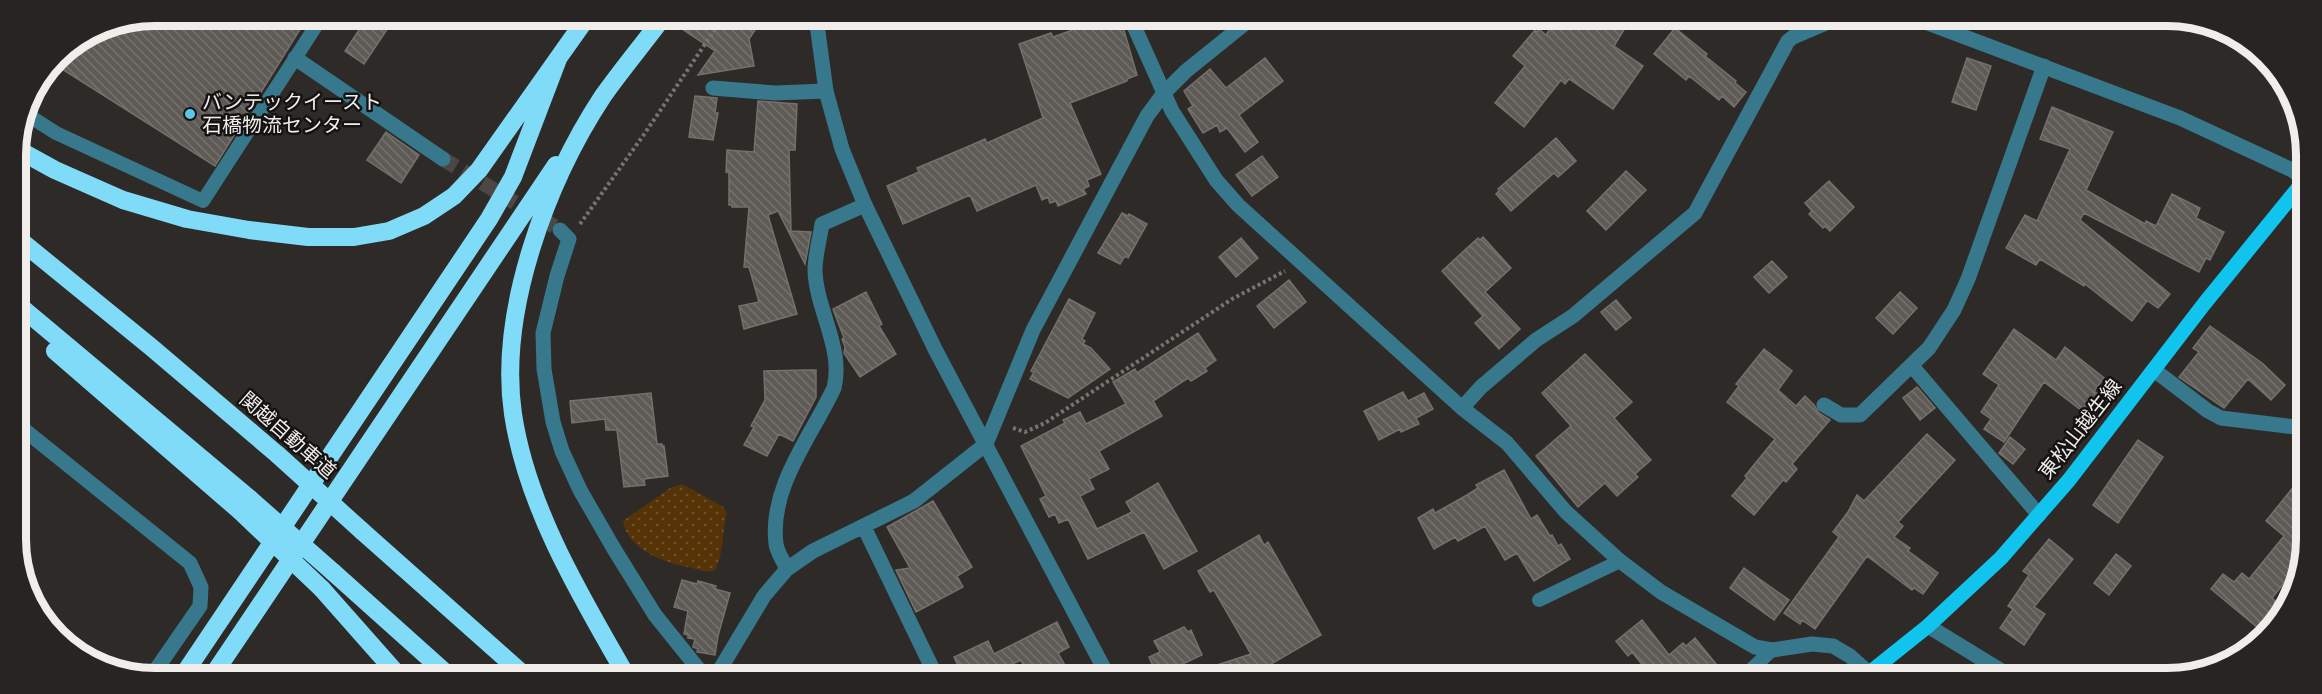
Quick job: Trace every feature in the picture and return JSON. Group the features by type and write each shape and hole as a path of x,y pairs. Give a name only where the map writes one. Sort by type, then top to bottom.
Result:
{"highway":[{"path":"26,154 55,170 123,200 187,219 308,237 354,237 389,231 424,216 454,196 480,170 581,26"},
{"path":"218,668 500,246 603,97 656,26"},
{"path":"189,668 489,219 513,177 558,59"},
{"path":"603,97 566,164 548,203 528,260 515,311 510,362 513,414 527,470 550,534 588,610 622,668"},
{"name":"関越自動車道","path":"26,245 278,455 516,668"},
{"path":"26,312 245,505 392,668"},
{"path":"26,325 245,505 333,572 440,668"}],"main road":[{"name":"東松山越生線","path":"1875,668 1928,626 2001,558 2039,515 2296,190"}],"street":[{"path":"817,26 826,91 842,149 865,206 936,351 1104,668"},
{"path":"1134,26 1172,111 1216,180 1238,205 1462,408 1508,443 1566,512 1620,561 1660,592 1755,647 1772,650 1812,644 1833,646 1850,656 1860,668"},
{"path":"721,668 764,596 788,569 813,551 914,501 986,444 1033,330 1147,116 1164,93 1186,71 1243,26"},
{"path":"1462,408 1480,387 1536,340 1573,316 1695,213 1788,41 1820,26"},
{"path":"1936,26 2180,118 2296,173"},
{"path":"295,58 443,159"},
{"path":"1824,405 1840,416 1860,415 1929,348 1954,310 1968,279 2043,66"},
{"path":"712,88 775,93 826,91"},
{"path":"788,569 776,546 777,504 791,469 834,388 837,377 837,360 816,270 822,224 865,206"},
{"path":"564,235 543,333 544,369 553,422 562,452 580,490 655,615 698,668"},
{"path":"1912,366 2039,515"},
{"path":"2154,370 2208,411 2221,418 2296,428"},
{"path":"26,431 190,563 201,587 200,606 157,668"},
{"path":"864,527 932,668"},
{"path":"1928,626 1997,668"}],"lane":[{"path":"31,117 56,133 203,201 316,26"},
{"path":"1539,600 1620,561"},
{"path":"1753,668 1772,650"}],"path":[{"path":"564,235 645,133 717,26"},
{"path":"995,422 1025,432 1045,423 1232,299 1300,263"}],"shaded area":[{"path":"682,484 722,506 727,512 720,557 715,570 702,571 658,558 639,547 626,531 623,521 670,488"}],"building":[{"name":"バンテックイースト 石橋物流センター","path":"302,26 215,166 59,67 69,57 90,43 105,35 129,28"},
{"path":"362,26 389,26 364,64 345,51"},
{"path":"678,26 757,27 749,39 754,66 698,75 715,51"},
{"path":"1084,26 1123,26 1137,75 1070,103 1101,174 1087,180 1089,186 1083,189 1086,194 1058,206 1056,201 1050,203 1048,197 1042,200 1036,185 977,211 970,195 903,224 887,186 919,172 917,168 985,139 987,143 1043,118 1019,44 1051,33 1053,37"},
{"path":"1552,26 1626,26 1614,46 1643,66 1613,109 1569,79 1565,84 1561,80 1524,127 1495,103 1525,66 1513,56 1535,30 1537,32 1539,29 1546,35"},
{"path":"1675,28 1707,54 1705,56 1746,92 1734,107 1722,96 1719,100 1689,76 1686,80 1654,54"},
{"path":"1265,58 1283,81 1239,115 1258,142 1245,152 1227,128 1220,132 1217,125 1203,133 1188,109 1193,106 1184,91 1210,69 1226,88"},
{"path":"1967,58 1991,66 1976,110 1952,102"},
{"path":"695,96 717,98 715,113 718,113 713,140 689,137"},
{"path":"758,101 797,104 795,150 789,150 791,231 811,232 805,264 778,211 768,215 797,314 744,329 739,306 759,302 749,267 744,267 749,207 729,205 727,150 754,152"},
{"path":"2052,107 2113,132 2086,190 2145,224 2146,221 2156,226 2172,194 2200,208 2196,218 2224,232 2210,260 2206,258 2199,272 2084,213 2080,220 2170,294 2158,308 2146,302 2132,321 2085,284 2084,286 2040,259 2036,265 2006,248 2025,215 2037,221 2070,149 2040,139"},
{"path":"386,132 419,155 401,183 367,160"},
{"path":"1556,138 1576,161 1558,177 1554,173 1511,211 1496,194 1498,189"},
{"path":"1262,156 1278,177 1252,196 1236,175"},
{"path":"1626,171 1646,190 1606,230 1587,211"},
{"path":"1829,181 1854,207 1830,231 1825,226 1823,228 1809,214 1812,211 1805,203"},
{"path":"1122,213 1128,216 1129,214 1147,224 1128,258 1125,256 1120,264 1098,253"},
{"path":"1483,237 1511,268 1485,292 1520,329 1499,349 1475,323 1483,316 1442,271 1478,238 1480,240"},
{"path":"1241,238 1258,258 1236,277 1219,257"},
{"path":"1772,261 1787,277 1769,293 1754,277"},
{"path":"1289,280 1306,302 1274,328 1257,306"},
{"path":"866,292 882,324 879,326 896,354 860,377 844,353 845,347 842,339 844,338 833,309"},
{"path":"1900,292 1917,308 1893,334 1876,318"},
{"path":"1069,299 1095,313 1082,339 1085,341 1083,344 1091,348 1110,369 1068,398 1030,379 1034,372 1031,371"},
{"path":"1616,300 1631,318 1616,330 1601,312"},
{"path":"2210,326 2262,363 2285,385 2271,400 2248,379 2224,408 2179,377 2199,352 2193,348"},
{"path":"2014,329 2056,360 2065,347 2104,378 2094,391 2108,401 2094,420 2044,382 2004,442 1984,429 1991,419 1981,412 1999,385 1983,374"},
{"path":"1198,333 1216,360 1205,368 1207,371 1191,381 1188,378 1153,401 1162,416 1099,451 1109,469 1089,479 1094,489 1080,496 1097,529 1132,512 1126,502 1158,483 1197,551 1164,569 1144,532 1088,559 1068,519 1059,523 1055,514 1049,517 1040,499 1046,496 1021,446 1065,423 1063,420 1080,412 1086,424 1126,404 1113,382 1135,369 1137,373"},
{"path":"1764,349 1792,371 1778,390 1796,406 1805,396 1819,413 1830,420 1792,464 1797,469 1786,482 1783,480 1754,515 1732,496 1775,439 1727,402 1739,386 1736,384"},
{"path":"1585,354 1632,402 1614,418 1651,460 1635,474 1638,477 1617,496 1605,483 1578,507 1536,456 1571,426 1542,393"},
{"path":"816,370 816,397 793,441 779,434 767,456 744,445 765,400 764,371"},
{"path":"1917,387 1935,408 1920,420 1903,398"},
{"path":"1403,392 1408,401 1424,393 1433,409 1416,418 1419,424 1401,432 1400,429 1379,440 1364,411"},
{"path":"651,393 657,444 664,446 668,476 644,479 645,485 624,487 617,430 606,430 605,419 572,423 570,401"},
{"path":"1927,434 1955,460 1898,522 1903,526 1894,537 1910,548 1908,551 1938,573 1923,594 1914,588 1912,590 1867,556 1815,629 1802,620 1800,624 1784,613 1839,537 1833,532 1857,495 1864,501"},
{"path":"2010,437 2025,449 2013,464 1999,453"},
{"path":"2138,440 2163,457 2118,523 2093,505"},
{"path":"1504,470 1531,519 1537,515 1550,536 1552,535 1558,546 1561,544 1570,559 1534,581 1517,553 1505,560 1485,526 1458,541 1455,537 1434,549 1418,518 1433,509 1435,513 1478,488 1476,485"},
{"path":"2296,484 2296,540 2292,573 2272,598 2275,601 2274,612 2267,622 2257,627 2211,589 2223,574 2234,582 2242,573 2249,579 2284,536 2266,521"},
{"path":"933,501 972,567 957,576 963,587 916,612 896,570 910,568 887,527"},
{"path":"1259,535 1264,545 1268,542 1321,635 1264,668 1208,668 1251,654 1214,590 1210,592 1198,571"},
{"path":"2049,539 2073,559 2034,607 2045,614 2024,645 2000,628 2013,609 2008,606 2029,575 2023,571"},
{"path":"2116,554 2131,566 2109,595 2094,583"},
{"path":"1744,568 1789,600 1774,620 1730,588"},
{"path":"682,580 697,584 698,581 730,593 715,655 697,652 698,649 693,647 695,639 688,638 688,635 684,634 688,611 674,607"},
{"path":"1642,620 1669,655 1683,643 1686,646 1695,638 1719,668 1645,668 1632,652 1628,656 1616,641"},
{"path":"1057,622 1069,647 1058,653 1066,668 1024,668 1021,660 1004,668 959,668 954,657 988,641 994,654"},
{"path":"1184,627 1188,632 1191,630 1202,655 1176,668 1154,668 1149,657 1160,652 1154,641"}],"tunnel":[{"path":"443,159 560,230"}],"place":[{"name":"バンテックイースト 石橋物流センター","path":"190,114"}]}
